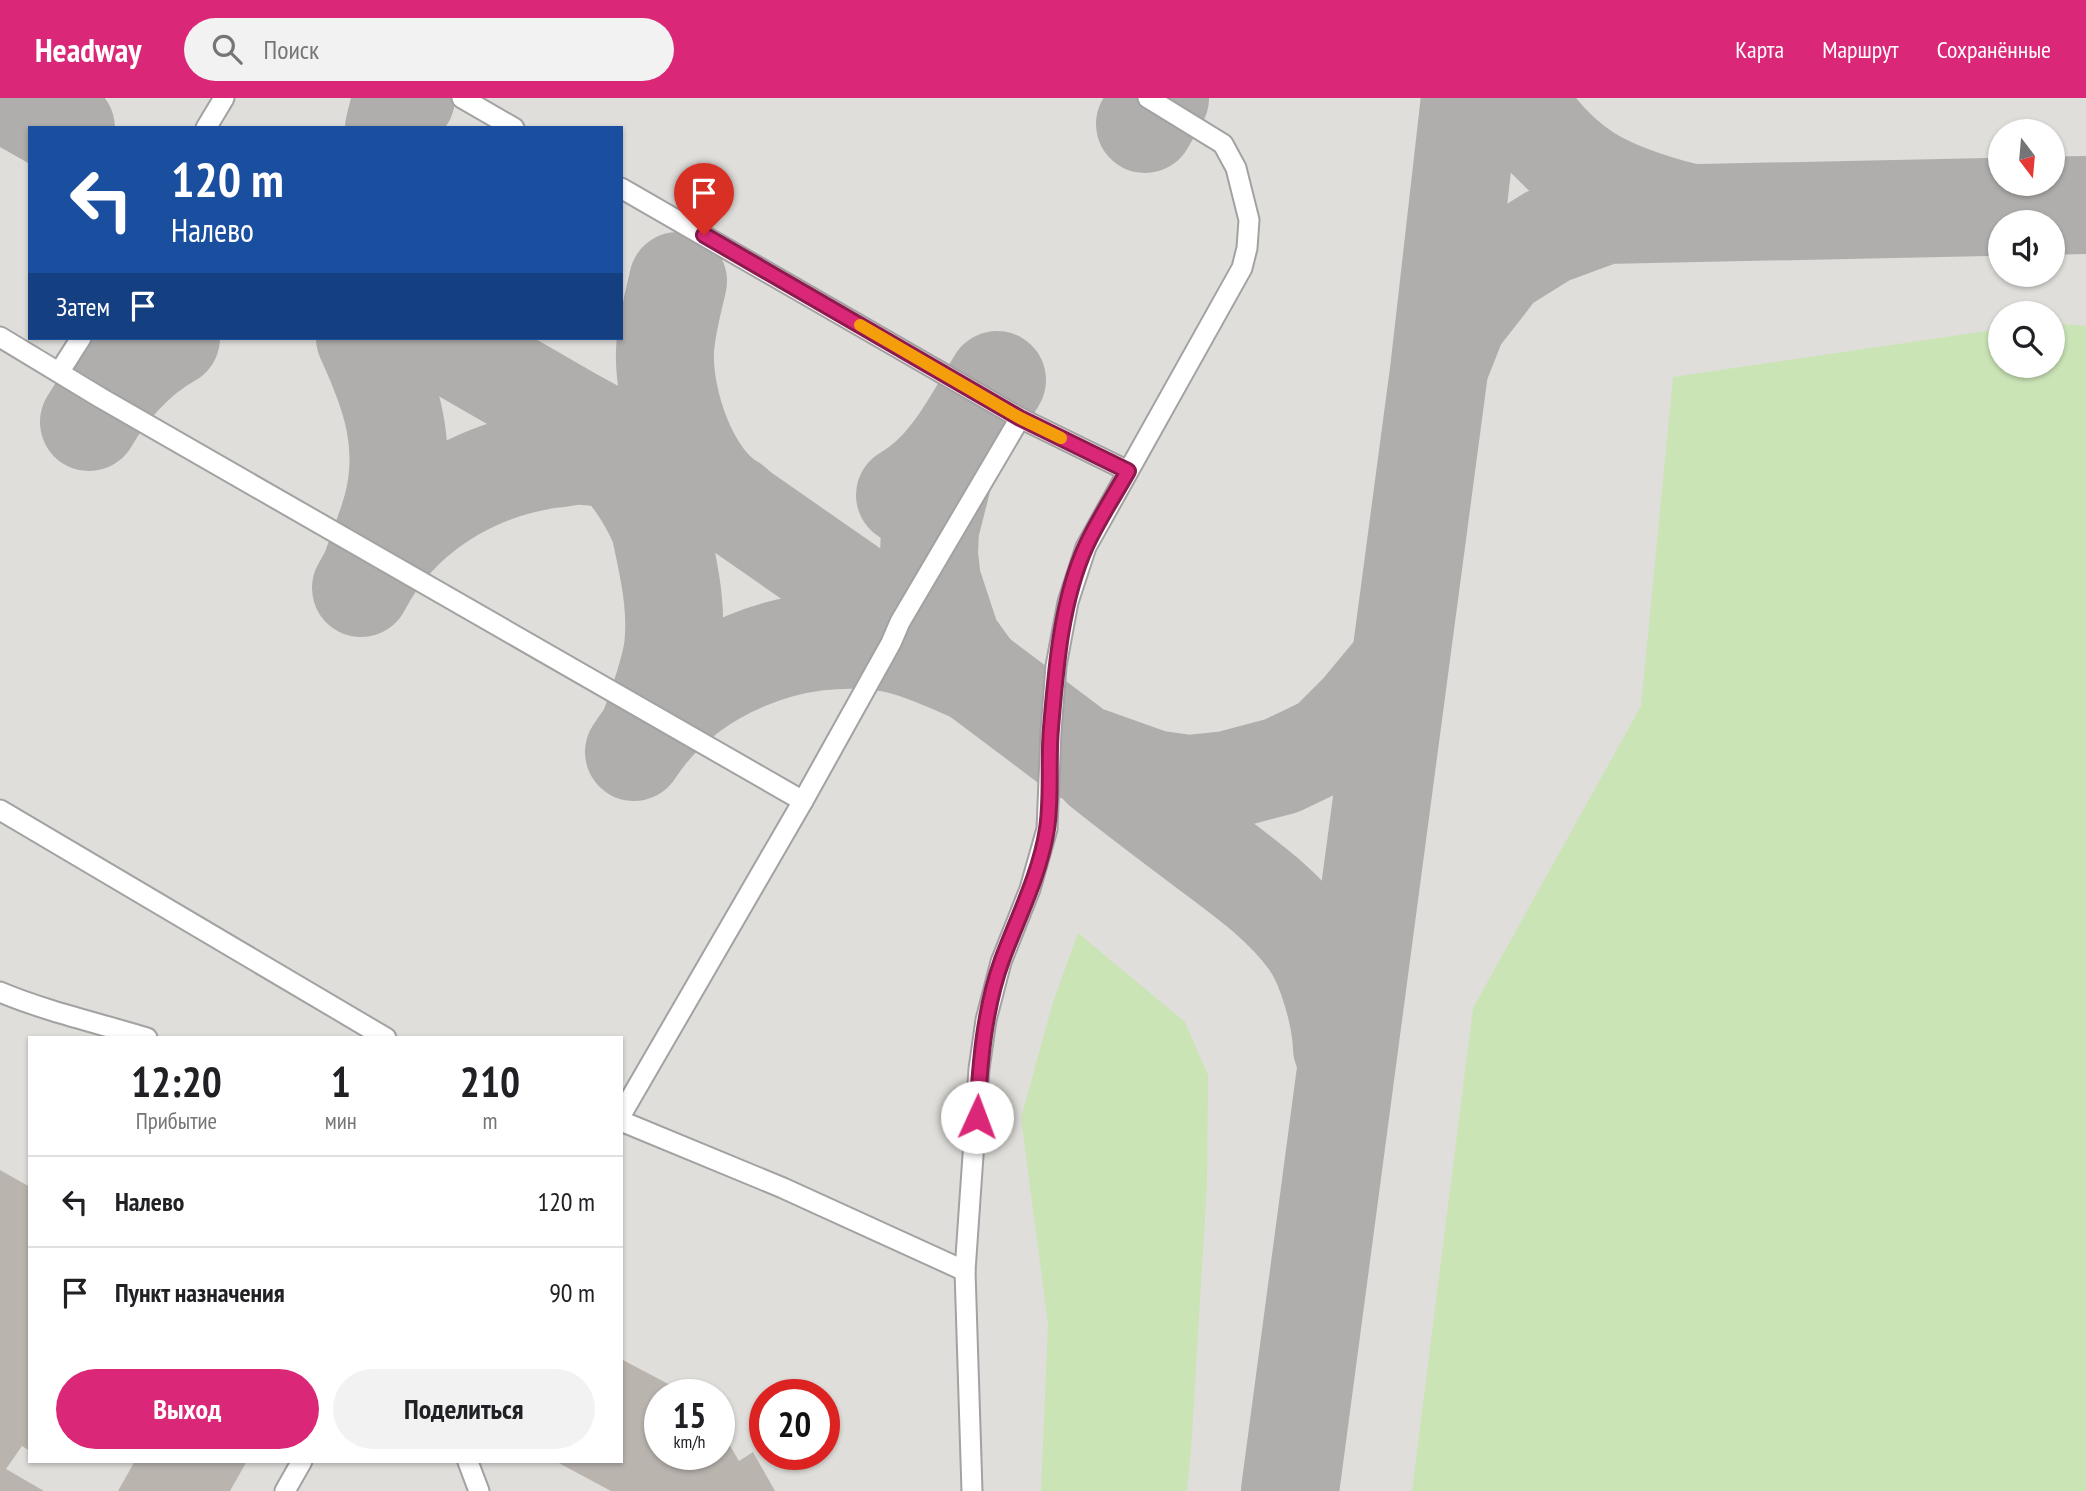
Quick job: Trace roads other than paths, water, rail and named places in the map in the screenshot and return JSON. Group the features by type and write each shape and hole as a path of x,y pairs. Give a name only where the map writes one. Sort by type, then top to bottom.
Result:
{"lane":[{"path":"207,126 225,98"},
{"path":"462,98 511,126"},
{"path":"972,1491 965,1271 979,1069 986,1020 1002,962 1030,889 1047,829 1055,679 1068,602 1086,547 1242,268 1247,248 1249,220 1236,168 1223,144 1148,98"},
{"path":"623,189 1020,418 1128,471"},
{"path":"0,337 101,398 803,801"},
{"path":"60,371 80,340"},
{"path":"623,1112 803,801 900,622 1020,418"},
{"path":"0,810 383,1036"},
{"path":"0,992 43,1010 140,1036"},
{"path":"623,1122 783,1188 965,1271"},
{"path":"285,1491 301,1463"},
{"path":"468,1463 479,1491"}]}
